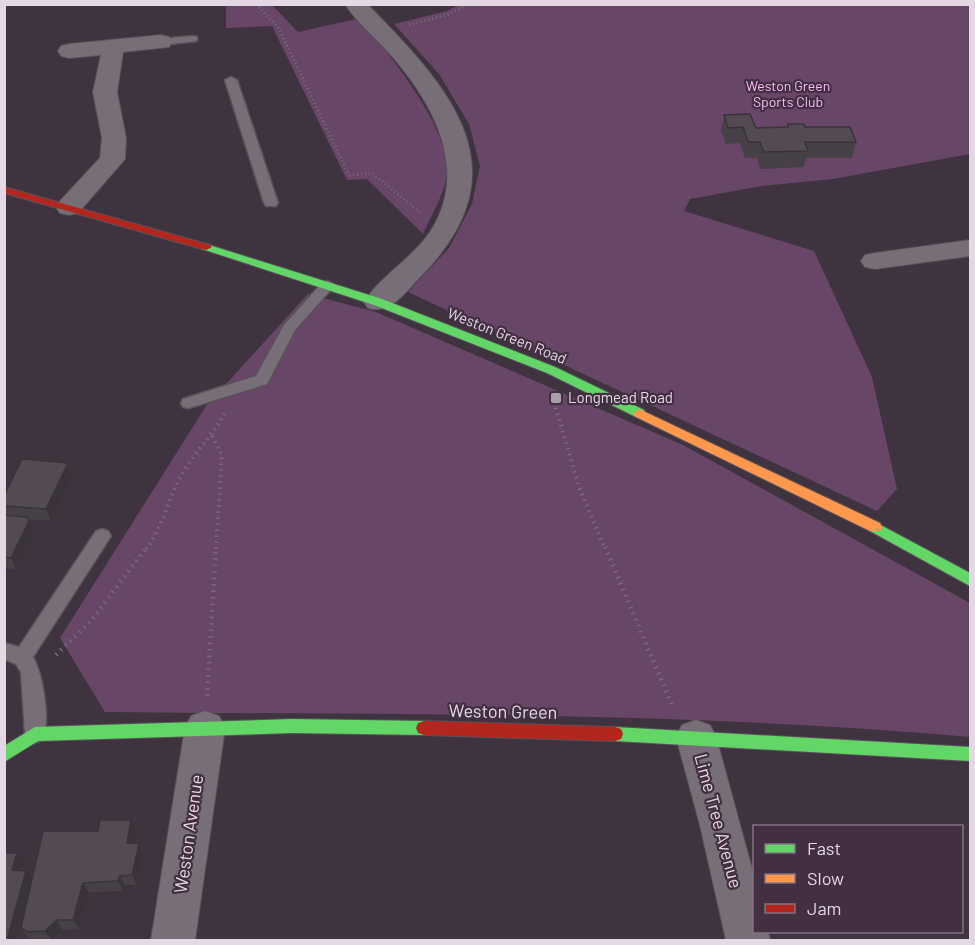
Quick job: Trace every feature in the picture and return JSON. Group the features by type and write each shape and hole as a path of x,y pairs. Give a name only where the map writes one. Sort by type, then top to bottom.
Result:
{"street":[{"path":"355,4 422,76 443,109 456,138 461,165 458,196 444,232 378,302"},
{"path":"69,51 161,42"},
{"path":"69,207 112,159 114,138 105,92 113,48"},
{"name":"Weston Green Road","path":"4,190 176,237 328,285 378,302 551,370 890,535 970,580"},
{"path":"875,261 970,248"},
{"name":"Weston Green","path":"35,734 205,728 534,730 691,736 970,754"},
{"name":"Weston Avenue","path":"173,940 205,728"},
{"path":"4,755 35,734"},
{"name":"Lime Tree Avenue","path":"691,736 721,825 748,940"}],"lane":[{"path":"161,42 194,39"},
{"path":"231,80 271,203"},
{"path":"189,403 262,380 289,328 328,285"},
{"path":"35,734 35,699 30,678 14,654 102,536"}],"path":[{"path":"256,4 278,27 349,175 372,173 444,232"},
{"path":"382,32 449,14 468,4"},
{"path":"551,370 555,408 579,487 691,736"},
{"path":"30,678 91,621 156,534 180,477 212,436 239,388"},
{"path":"205,728 222,455 212,436"}],"green space":[{"name":"Weston Green Sports Club","path":"460,4 970,5 970,154 833,179 762,186 690,199 684,211 814,251 872,377 897,489 877,511 408,292 449,248 472,204 480,166 469,124 439,74 394,24 447,11"},
{"path":"226,5 272,5 298,32 361,18 416,92 439,135 446,155 446,181 423,234 367,179 347,180 272,26 226,28"},
{"path":"308,294 376,312 683,445 970,603 970,737 646,718 105,712 60,638 206,406"}],"building":[{"path":"750,114 756,128 788,127 788,124 804,124 805,127 850,127 856,142 805,142 808,151 764,152 760,142 748,142 743,127 728,128 724,115"},
{"path":"22,459 68,463 46,509 4,506 4,496"},
{"path":"4,515 27,517 29,521 11,558 4,557"},
{"path":"100,820 131,820 127,843 139,843 132,875 120,876 118,881 83,883 73,920 57,920 45,931 28,932 21,928 43,831 98,831"},
{"path":"4,853 17,853 12,870 26,871 7,940 4,940"}],"traffic: fast":[{"path":"206,247 378,302 551,370 639,413"},
{"path":"875,527 970,580"},
{"path":"4,755 35,734 293,726 424,728"},
{"path":"615,734 970,754"}],"traffic: slow":[{"path":"639,413 875,527"}],"traffic: jam":[{"path":"4,190 206,247"},
{"path":"424,728 615,734"}],"place":[{"name":"Longmead Road","path":"556,398"}]}
